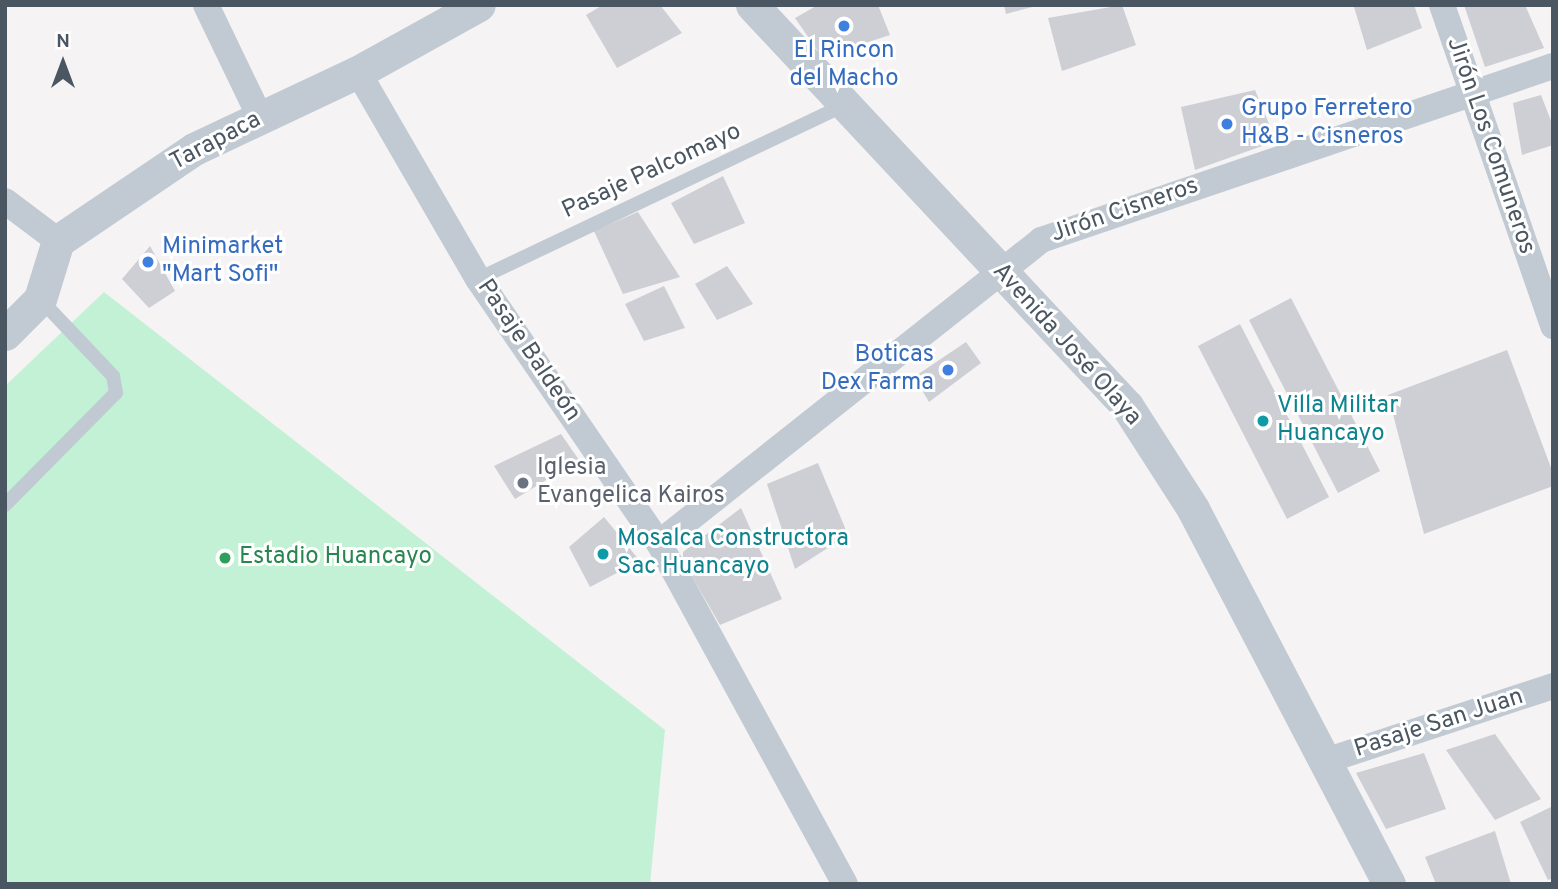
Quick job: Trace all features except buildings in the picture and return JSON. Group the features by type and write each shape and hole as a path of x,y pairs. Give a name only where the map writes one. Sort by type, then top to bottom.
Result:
{"street":[{"path":"206,5 260,117"},
{"name":"Tarapaca","path":"58,241 194,149 358,72 479,5"},
{"name":"Avenida José Olaya","path":"752,5 1127,406 1193,509 1390,884"},
{"name":"Jirón Los Comuneros","path":"1442,5 1470,95 1553,326"},
{"name":"Jirón Cisneros","path":"659,543 1003,274 1041,240 1553,66"},
{"name":"Pasaje Baldeón","path":"358,72 478,279 659,543 845,884"},
{"path":"5,201 58,241 40,299 5,334"},
{"name":"Pasaje San Juan","path":"1325,761 1553,687"}],"lane":[{"name":"Pasaje Palcomayo","path":"478,279 845,105"},
{"path":"5,505 116,393 113,376 40,299"}],"green space":[{"name":"Estadio Huancayo","path":"104,292 665,730 650,884 5,884 5,386"}],"place":[{"name":"El Rincon del Macho","path":"844,26"},
{"name":"Grupo Ferretero H&B - Cisneros","path":"1227,124"},
{"name":"Minimarket \"Mart Sofi\"","path":"148,262"},
{"name":"Boticas Dex Farma","path":"948,370"},
{"name":"Villa Militar Huancayo","path":"1263,421"},
{"name":"Iglesia Evangelica Kairos","path":"523,483"},
{"name":"Mosalca Constructora Sac Huancayo","path":"603,554"},
{"name":"Estadio Huancayo","path":"225,558"}]}
